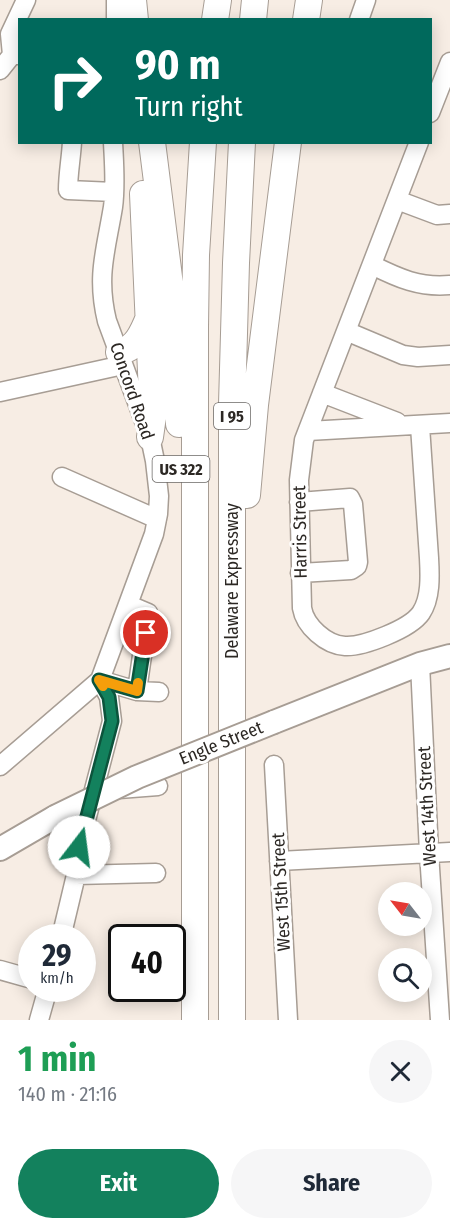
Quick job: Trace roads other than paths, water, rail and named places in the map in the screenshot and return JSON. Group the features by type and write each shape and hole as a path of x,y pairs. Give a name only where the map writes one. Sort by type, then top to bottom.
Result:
{"highway":[{"path":"133,0 135,18"},
{"path":"214,18 215,0"},
{"path":"253,18 255,0"},
{"path":"306,18 309,0"},
{"path":"141,144 153,416 150,437"},
{"name":"US 322","path":"152,144 171,293 183,498 183,650 195,796"},
{"name":"Delaware Expressway","path":"195,1020 195,327 196,255 203,144"},
{"name":"Delaware Expressway","path":"232,1020 232,404 236,263 243,144"},
{"path":"232,690 243,591 246,499 255,405 288,144"},
{"path":"121,358 139,337 149,317"}],"main road":[{"name":"Engle Street","path":"0,849 55,816 137,777 420,664 450,656"}],"street":[{"path":"0,70 16,55 10,34 26,0"},
{"path":"116,0 116,18"},
{"path":"360,18 366,0"},
{"path":"432,109 446,81 450,62"},
{"path":"72,144 68,190 114,192"},
{"name":"Concord Road","path":"0,766 99,680 146,559 157,519 158,483 150,437 107,321 103,303 102,265 114,192 113,144"},
{"name":"Harris Street","path":"414,426 430,580 425,605 420,614 399,630 366,642 345,646 334,644 314,629 303,615 299,480 304,440 418,144"},
{"path":"397,200 437,215 450,213"},
{"path":"372,266 405,281 424,285 450,285"},
{"path":"346,331 403,355 418,357 450,355"},
{"path":"0,392 121,358"},
{"path":"322,393 355,408 414,426"},
{"path":"308,431 450,423"},
{"path":"62,477 157,519"},
{"path":"299,502 348,497 352,500 357,562 357,566 351,570 300,573"},
{"path":"129,605 148,613 137,691"},
{"name":"West 14th Street","path":"420,664 440,1020"},
{"path":"99,680 137,691 159,692"},
{"path":"64,924 76,875 79,847 112,721 109,697 99,680"},
{"name":"West 15th Street","path":"274,765 288,1020"},
{"path":"93,792 158,786"},
{"path":"279,861 450,852"},
{"path":"76,875 156,873"},
{"path":"0,970 18,975"},
{"path":"39,1020 44,1002"}]}
